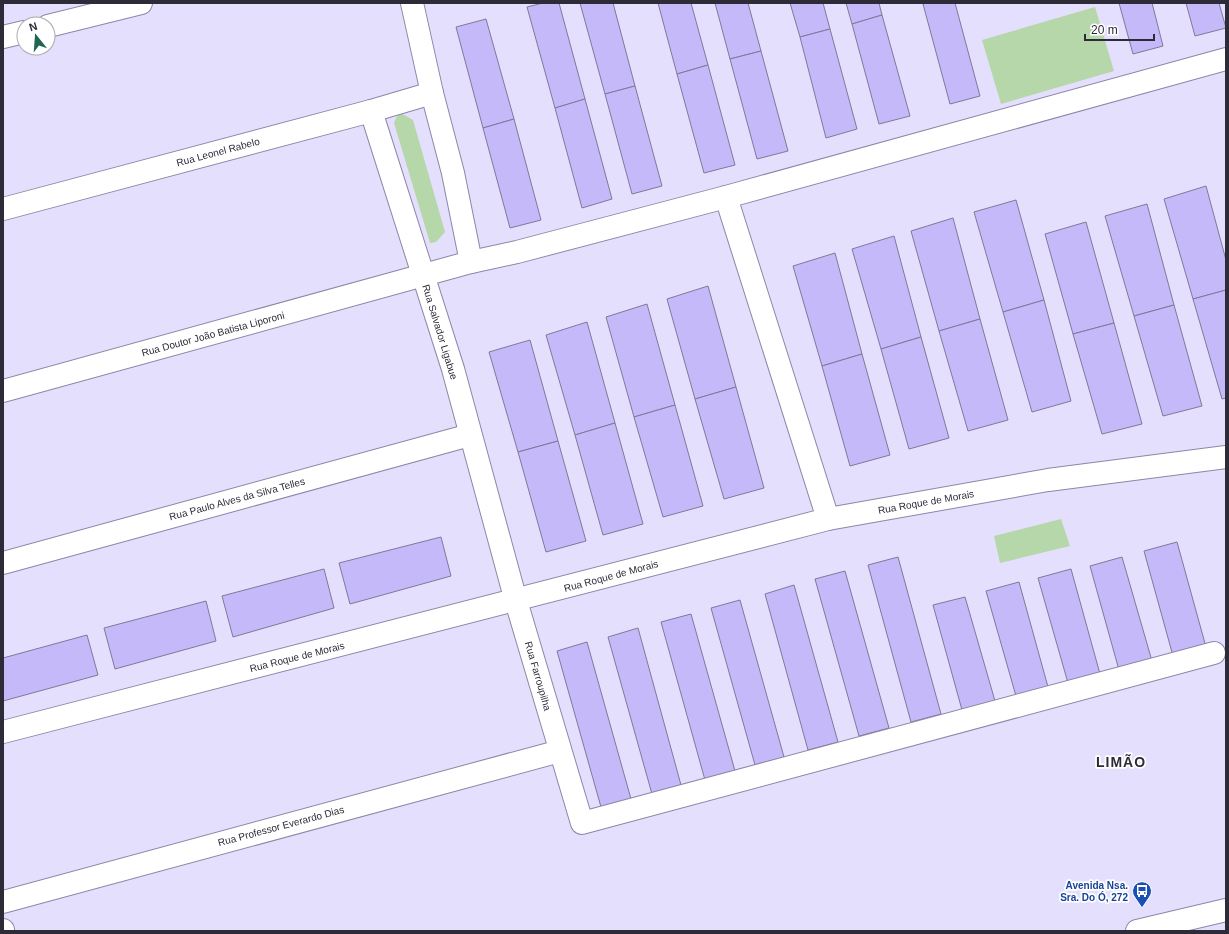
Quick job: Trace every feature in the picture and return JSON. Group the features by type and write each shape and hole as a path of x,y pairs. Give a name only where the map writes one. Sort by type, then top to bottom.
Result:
{"street":[{"path":"56,24 141,3"},
{"path":"412,3 432,93 453,173 471,262"},
{"path":"3,37 16,34"},
{"name":"Rua Salvador Ligabue","path":"516,600 453,369 423,275 726,197 1226,59"},
{"name":"Rua Leonel Rabelo","path":"3,209 372,111 432,93"},
{"path":"372,111 423,275"},
{"path":"726,197 828,519"},
{"name":"Rua Doutor João Batista Liporoni","path":"3,391 423,275"},
{"name":"Rua Paulo Alves da Silva Telles","path":"3,563 470,435"},
{"name":"Rua Roque de Morais","path":"3,732 828,519 1048,480 1226,457"},
{"name":"Rua Farroupilha","path":"516,600 582,823 1214,653"},
{"name":"Rua Professor Everardo Dias","path":"3,902 560,751"},
{"path":"1137,931 1226,910"}],"green space":[{"path":"1095,7 1114,71 1001,104 982,40"},
{"path":"399,112 413,120 445,232 436,242 430,243 394,123"},
{"path":"1061,519 1070,546 1000,563 994,536"}],"building":[{"path":"543,3 559,3 585,99 555,108 527,7"},
{"path":"580,3 613,3 635,86 605,94"},
{"path":"658,3 691,3 708,65 677,74"},
{"path":"715,3 748,3 761,51 730,59"},
{"path":"790,3 823,3 830,29 800,37"},
{"path":"846,3 879,3 882,15 852,24"},
{"path":"955,3 980,96 950,104 923,4"},
{"path":"1119,3 1152,3 1163,46 1133,54"},
{"path":"1186,3 1219,3 1226,28 1195,36"},
{"path":"882,15 910,116 879,124 852,24"},
{"path":"486,19 514,119 483,128 456,27"},
{"path":"830,29 857,129 826,138 800,37"},
{"path":"761,51 788,151 757,159 730,59"},
{"path":"708,65 735,165 704,173 677,74"},
{"path":"635,86 662,186 632,194 605,94"},
{"path":"585,99 612,199 582,208 555,108"},
{"path":"514,119 541,220 510,228 483,128"},
{"path":"1206,186 1226,260 1226,290 1193,299 1164,199"},
{"path":"1016,200 1044,300 1003,312 974,212"},
{"path":"1147,204 1174,305 1134,316 1105,216"},
{"path":"953,218 980,319 939,331 911,231"},
{"path":"1086,222 1114,323 1073,334 1045,234"},
{"path":"894,236 921,337 881,349 852,249"},
{"path":"835,253 862,354 822,366 793,266"},
{"path":"708,286 736,387 695,399 667,299"},
{"path":"1226,290 1226,398 1222,399 1193,299"},
{"path":"1044,300 1071,401 1032,412 1003,312"},
{"path":"647,304 675,405 634,417 606,317"},
{"path":"1174,305 1202,406 1163,416 1134,316"},
{"path":"980,319 1008,420 968,431 939,331"},
{"path":"587,322 615,423 575,435 546,335"},
{"path":"1114,323 1142,424 1102,434 1073,334"},
{"path":"921,337 949,438 909,449 881,349"},
{"path":"530,340 558,441 518,452 489,352"},
{"path":"862,354 890,455 850,466 822,366"},
{"path":"736,387 764,488 724,499 695,399"},
{"path":"675,405 703,506 663,517 634,417"},
{"path":"615,423 643,524 603,535 575,435"},
{"path":"558,441 586,541 546,552 518,452"},
{"path":"441,537 451,576 350,604 339,563"},
{"path":"1177,542 1206,647 1173,656 1144,551"},
{"path":"898,557 941,714 911,722 868,565"},
{"path":"1122,557 1152,661 1119,670 1090,566"},
{"path":"324,569 334,608 233,637 222,596"},
{"path":"1071,569 1100,674 1068,683 1038,578"},
{"path":"845,571 889,728 859,736 815,579"},
{"path":"1019,582 1048,687 1016,696 986,591"},
{"path":"794,585 838,742 808,750 765,594"},
{"path":"965,597 995,701 962,710 933,605"},
{"path":"740,600 784,757 755,765 711,608"},
{"path":"206,601 216,641 115,669 104,628"},
{"path":"691,614 735,771 705,780 661,622"},
{"path":"638,628 681,785 652,794 608,637"},
{"path":"87,635 98,675 3,701 3,658"},
{"path":"587,642 631,799 601,807 557,651"}],"place":[{"name":"Avenida Nsa. Sra. Do Ó, 272","path":"1142,908"}],"district":[{"name":"LIMÃO","path":"1121,762"}]}
